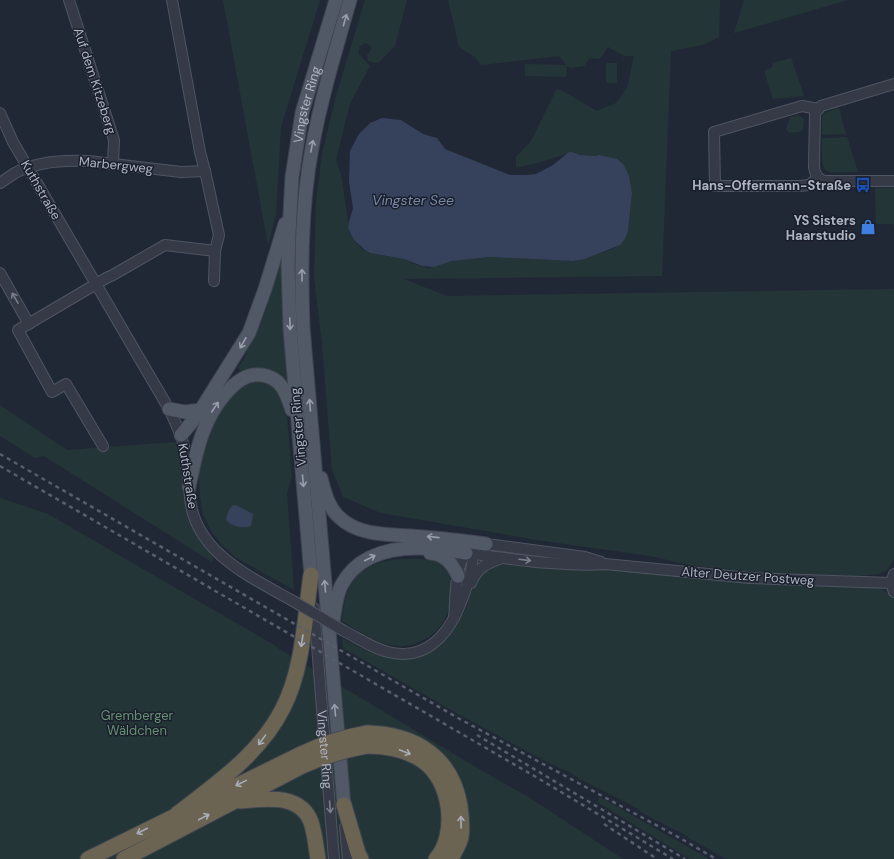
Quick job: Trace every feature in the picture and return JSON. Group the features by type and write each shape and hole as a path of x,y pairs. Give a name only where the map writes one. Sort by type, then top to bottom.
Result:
{"highway":[{"path":"177,814 241,763 258,745 284,708 295,678 311,575"},
{"path":"88,859 177,814 301,760 350,749 381,733 409,740 425,749 441,762 449,774 458,796 461,812 462,837 451,859"},
{"path":"367,740 382,746 395,748 410,753 424,761 436,773 446,794 450,818 448,834 436,859"},
{"path":"124,859 233,802 301,760"},
{"path":"233,802 268,799 283,800 296,804 306,813 311,823 318,859"},
{"path":"344,805 361,859"},
{"path":"145,859 175,833"}],"main road":[{"name":"Vingster Ring","path":"311,575 290,329 288,266 292,177 302,113 336,0"},
{"name":"Vingster Ring","path":"344,805 303,327 302,234 307,182 318,116 350,0"},
{"path":"181,435 201,410 238,352 252,326 265,289 291,201"},
{"path":"189,487 198,446 206,423 221,399 234,384 244,377 254,374 268,376 278,381 285,390 298,428"},
{"path":"169,409 185,412 201,410"},
{"path":"181,435 190,434 206,423"},
{"path":"313,444 324,491 330,506 339,517 348,524 361,530 381,533 486,544"},
{"path":"456,540 469,552"},
{"path":"330,639 337,598 341,586 349,574 361,563 373,556 399,550 423,548 469,552"},
{"path":"399,550 436,553 446,559 458,576"}],"street":[{"name":"Auf dem Kitzeberg","path":"68,0 114,140 112,164"},
{"path":"172,0 200,152 219,235 214,251 214,281"},
{"path":"894,84 821,106 818,109 815,113 814,167 818,178 824,181 894,181"},
{"path":"818,109 802,106 714,132 713,146 715,186 799,186 809,185 818,178"},
{"name":"Kuthstraße","path":"0,112 28,167 169,409 181,435 190,498 196,522 210,545 217,553 236,568 375,648 388,652 410,653 429,646 440,638 454,618 462,601 469,578 469,552"},
{"name":"Marbergweg","path":"0,183 15,173 28,167 74,160 181,172 205,171"},
{"path":"103,446 66,384 52,392 18,330 165,245 214,251"},
{"path":"0,272 29,324"},
{"path":"469,552 473,547 486,544"},
{"name":"Alter Deutzer Postweg","path":"486,544 585,557 605,564"},
{"name":"Kuthstraße","path":"454,618 458,576 461,564 469,552"},
{"name":"Alter Deutzer Postweg","path":"469,552 583,565 605,564 750,578 893,583"},
{"path":"462,601 478,569 504,557"},
{"name":"Vingster Ring","path":"311,575 334,859"},
{"name":"Vingster Ring","path":"344,805 348,859"}],"green space":[{"path":"223,0 320,0 281,127 276,215 268,245"},
{"path":"365,0 407,0 395,46 378,63 368,61 367,55 371,50 371,46 366,43 360,46 358,53 370,66 350,103 336,160 341,175 350,232 354,240 362,249 370,253 404,259 428,268 452,261 490,257 573,261 585,259 615,248 625,239 628,231 632,193 629,176 624,165 617,159 598,155 580,155 572,152 516,168 516,157 531,141 556,90 561,90 597,111 616,103 627,88 634,56 624,56 608,47 600,59 590,58 584,66 570,68 567,66 566,77 525,76 525,64 566,65 559,56 481,65 475,57 459,47 448,0 720,0 719,37 703,45 671,51 662,276 404,279 447,296 894,289 894,559 886,571 879,574 859,576 751,572 689,565 650,556 537,540 381,513 343,497 332,470 322,344 314,277 316,202 322,154 336,96"},
{"path":"744,0 848,0 734,33"},
{"path":"791,58 804,96 773,99 764,71 773,67 772,63"},
{"path":"606,63 617,63 617,83 606,83"},
{"path":"839,108 846,134 822,135 822,117 824,113"},
{"path":"798,115 804,119 803,130 789,133 786,129 790,117"},
{"path":"847,137 858,172 830,172 823,166 822,138"},
{"path":"875,188 894,188 894,232 893,224 876,224"},
{"path":"282,250 283,316 289,384 285,385 242,373 238,367 244,359 270,290"},
{"path":"255,378 275,385 286,405 292,476 287,494 294,590 235,557 223,546 211,531 202,512 198,475 211,424 227,398"},
{"path":"0,405 67,450 175,442 182,459 187,510 197,534 213,556 212,562 44,456 35,458 0,436"},
{"name":"Gremberger Wäldchen","path":"0,498 48,514 276,646 484,772 527,796 623,859 0,859"},
{"path":"401,559 428,560 438,563 447,572 452,588 446,615 443,623 438,629 428,637 416,643 397,646 372,638 342,621 347,595 357,576 365,569 375,564"},
{"path":"507,561 551,568 618,570 681,575 750,584 867,586 879,588 888,593 894,599 894,859 726,859 633,806 460,715 343,648 342,638 359,647 388,657 440,643 452,631 466,609 472,586 491,564"},
{"path":"600,797 709,859 690,859 597,802"}],"water":[{"name":"Vingster See","path":"382,118 401,120 423,134 437,138 445,149 510,175 536,174 553,165 569,152 580,155 599,155 617,159 624,165 629,176 632,193 628,231 625,239 620,245 585,259 573,261 490,257 452,261 434,267 422,266 404,259 370,253 354,240 348,228 353,208 349,181 350,151 359,134 370,123"},
{"path":"234,505 253,514 251,526 237,526 226,520 230,509"}],"railway":[{"path":"0,454 458,718 716,859"},
{"path":"0,466 536,777 673,859"},
{"path":"477,735 685,859"},
{"path":"604,824 657,859"}],"place":[{"name":"Hans-Offermann-Straße","path":"863,185"},
{"name":"YS Sisters Haarstudio","path":"868,227"}]}
